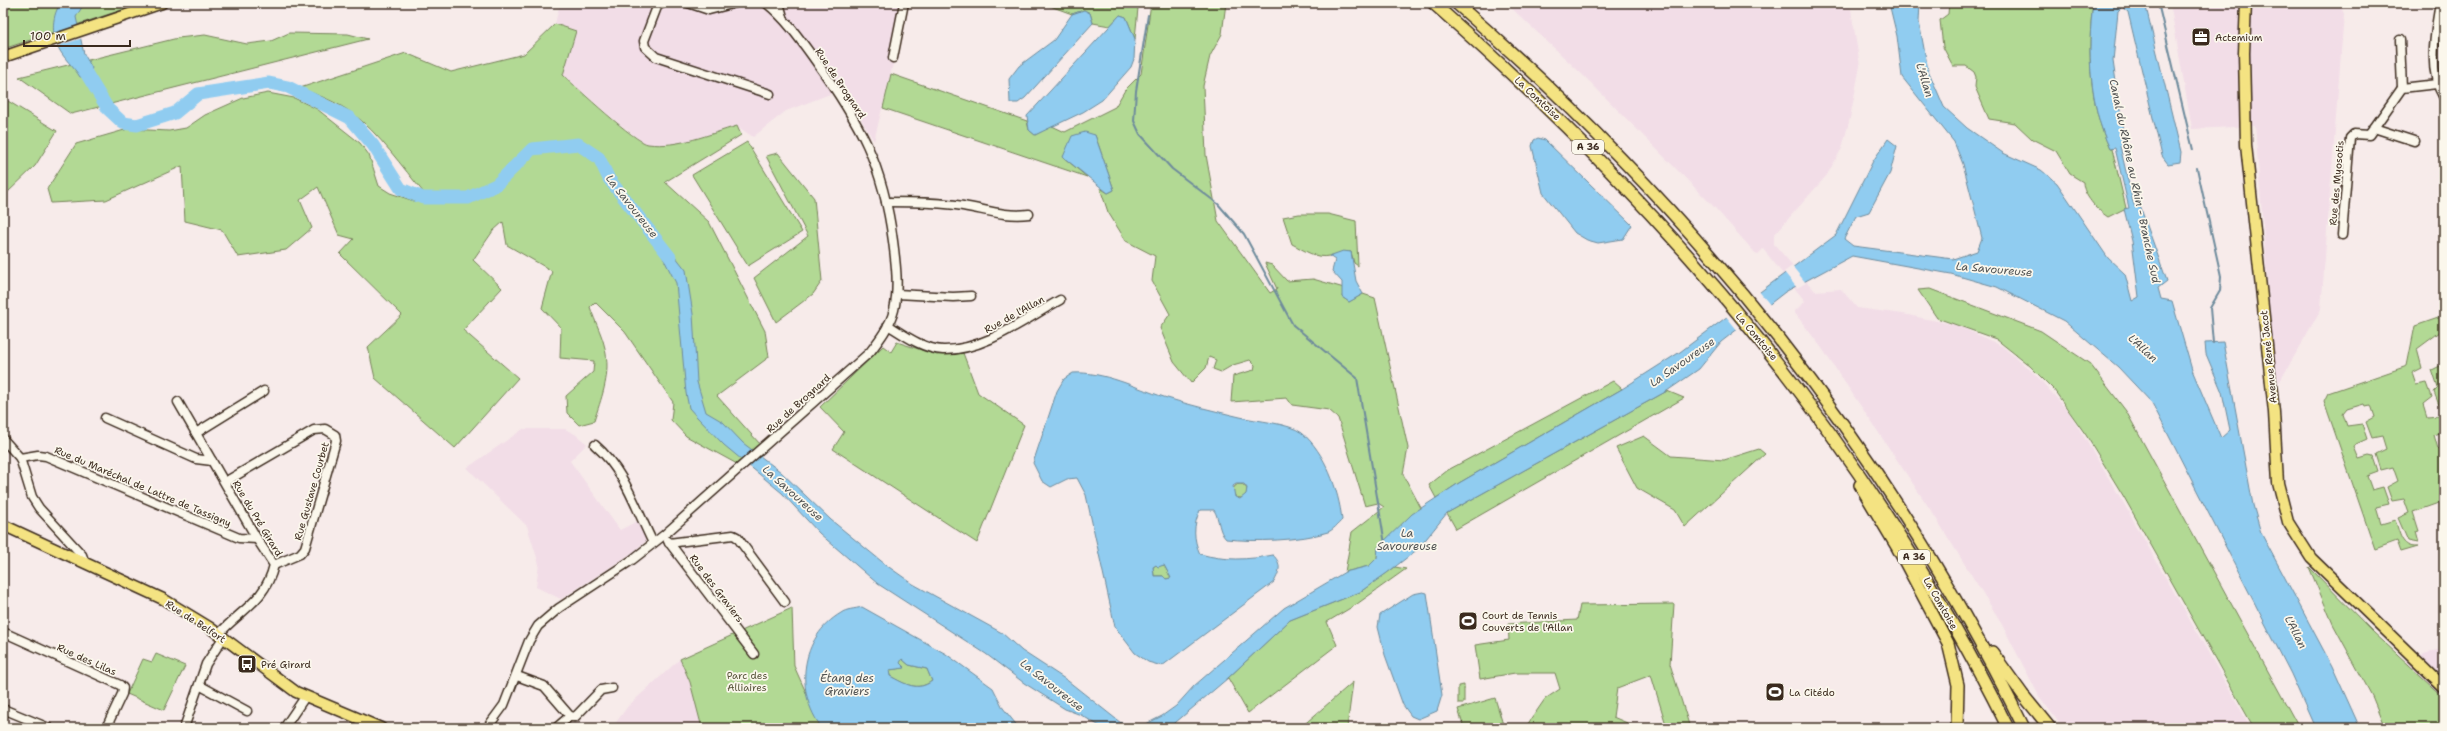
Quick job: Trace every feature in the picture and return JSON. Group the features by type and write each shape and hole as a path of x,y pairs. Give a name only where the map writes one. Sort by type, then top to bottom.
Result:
{"highway":[{"name":"La Comtoise","path":"1432,3 1581,140 1676,240 1755,333 1804,394 1848,456 1914,557 1969,652 2008,728"},
{"name":"La Comtoise","path":"1456,3 1600,137 1684,225 1768,323 1860,447 1906,516 1958,602 2024,728"},
{"path":"1804,394 1898,547 1942,631 1957,672 1959,700 1957,728"},
{"path":"1958,602 2022,695 2050,728"}],"main road":[{"path":"3,57 94,28 162,3"},
{"name":"Avenue René Jacot","path":"2246,3 2244,53 2246,145 2274,412 2278,483 2288,522 2311,558 2415,661 2444,687"},
{"name":"Rue de Belfort","path":"3,526 163,599 220,636 261,668 305,697 381,728"}],"street":[{"path":"661,3 657,7 644,41 648,51 656,57 770,94"},
{"path":"688,3 709,10 727,4 736,3"},
{"name":"Rue de Brognard","path":"766,3 784,17"},
{"name":"Rue de Brognard","path":"487,728 504,706 517,676 529,641 538,626 559,608 664,535 870,352 888,325 897,294 894,245 886,202 869,146 854,116 784,17 779,3"},
{"path":"893,58 904,3"},
{"path":"2440,3 2434,50 2437,84 2444,98"},
{"path":"2400,40 2402,88 2374,128 2414,140"},
{"path":"2402,88 2437,84"},
{"name":"Rue des Myosotis","path":"2342,235 2350,138 2354,134 2366,136 2374,128"},
{"path":"886,202 924,201 964,206 1011,216 1029,214"},
{"path":"897,294 953,297 970,296"},
{"name":"Rue de l'Allan","path":"888,325 922,344 939,349 950,349 984,341 1000,334 1060,300"},
{"path":"196,433 264,391"},
{"name":"Rue du Pré Girard","path":"178,402 257,539 274,565 271,576 262,593 249,608 230,620 220,636 206,664 184,728"},
{"path":"105,418 196,459 212,461"},
{"name":"Rue Gustave Courbet","path":"225,482 314,430 326,429 335,435 336,441 305,548 300,554 274,565"},
{"path":"3,439 20,458 32,497 60,532 82,555 85,563"},
{"path":"594,445 608,458 621,477 653,543"},
{"name":"Rue du Maréchal de Lattre de Tassigny","path":"20,458 38,455 46,456 238,538 257,539"},
{"name":"Rue des Graviers","path":"664,535 754,654"},
{"path":"670,543 733,535 737,537 785,602"},
{"name":"Rue des Lilas","path":"3,632 120,685 123,688 122,694 106,728"},
{"path":"517,676 544,686 570,716"},
{"path":"199,685 246,711"},
{"path":"556,728 570,716 575,717 601,690 612,688"},
{"path":"284,728 305,697"},
{"path":"3,709 48,728"}],"shaded area":[{"path":"560,3 908,3 874,141 843,89 786,111 753,137 737,126 681,143 647,145 618,123 563,75 576,32 555,24"},
{"path":"1506,3 1850,3 1860,66 1850,118 1842,148 1827,175 1774,235 1774,244 1815,291 1841,289 1857,308 1903,314 1956,325 2002,346 2035,374 2069,412 2123,502 2251,728 2067,728 2060,724 2039,696 1999,619 1932,512 1821,347 1794,312 1805,301 1763,249 1757,255 1715,208 1585,77"},
{"path":"2170,3 2339,3 2344,14 2321,309 2279,383 2273,354 2255,126 2192,129"},
{"path":"523,429 565,429 575,434 587,444 570,461 620,530 641,519 646,541 632,553 561,599 536,587 539,564 527,526 467,468"},
{"path":"2444,648 2444,697 2404,660"},
{"path":"680,659 690,682 702,728 612,728 628,706"}],"green space":[{"path":"3,3 143,3 3,49"},
{"path":"1042,3 1133,3 1138,8 1135,39 1126,17 1120,15 1110,26 1093,23 1090,13 1084,10 1072,14"},
{"path":"1151,3 1226,3 1222,34 1210,56 1203,86 1206,155 1218,221 1270,293 1277,289 1265,263 1272,265 1287,281 1313,279 1344,288 1342,297 1349,302 1363,294 1375,298 1408,448 1403,474 1421,508 1378,547 1377,559 1369,566 1345,572 1352,532 1384,507 1378,503 1365,506 1338,418 1329,410 1292,405 1287,398 1231,402 1233,376 1254,370 1255,365 1250,360 1233,365 1221,372 1213,369 1216,360 1209,357 1206,368 1191,383 1174,362 1160,328 1170,314 1152,281 1155,256 1126,241 1108,212 1100,188 1108,193 1114,190 1095,135 1063,157 1087,177 883,108 891,74 1027,121 1029,130 1035,135 1052,126 1065,132 1115,107 1125,90 1141,74"},
{"path":"1949,3 2093,3 2090,58 2094,96 2103,132 2110,149 2112,149 2126,208 2108,217 2091,202 2085,192 2083,182 2070,174 2056,151 2032,139 2015,123 1989,119 1975,87 1976,77 1974,72 1966,66 1953,66 1943,47 1940,20 1948,14"},
{"path":"555,24 576,31 563,75 606,114 641,141 648,144 671,144 693,140 737,126 741,135 665,182 709,222 765,331 769,357 717,396 760,444 737,464 686,436 671,420 673,402 625,332 595,302 590,307 605,348 607,363 606,380 602,396 594,421 579,425 567,413 566,396 593,372 594,361 560,358 561,328 542,308 552,271 507,245 503,222 493,231 473,260 502,288 463,330 518,378 455,448 375,378 368,347 402,315 340,254 354,239 339,235 318,187 300,200 312,228 286,250 238,257 222,230 185,221 182,166 106,200 51,203 47,189 76,144 128,129 169,131 186,128 205,115 243,98 268,93 294,98 317,109 360,143 369,155 379,186 390,193 417,202 424,193 390,151 362,121 340,105 300,88 406,53 451,72 524,54"},
{"path":"289,33 348,34 368,39 71,114 19,77 178,38 205,35 247,44 271,41"},
{"path":"3,98 57,131 35,166 6,194 3,193"},
{"path":"747,142 802,232 748,266 692,175"},
{"path":"778,153 814,198 822,281 813,294 776,322 754,278 808,236 766,156"},
{"path":"1299,214 1328,214 1356,221 1358,266 1354,263 1351,252 1342,252 1324,257 1310,253 1292,244 1283,217"},
{"path":"1930,289 2041,331 2090,364 2126,411 2299,728 2254,728 2124,497 2086,435 2054,390 2030,366 1996,339 1937,318 1918,290"},
{"path":"2444,316 2444,329 2417,349 2422,368 2412,373 2416,385 2427,383 2432,397 2423,404 2427,417 2439,416 2443,432 2434,435 2438,449 2444,447 2444,501 2413,512 2419,531 2415,532 2418,543 2408,541 2398,518 2409,513 2404,499 2392,501 2387,487 2398,481 2393,467 2381,470 2376,454 2386,449 2382,436 2372,438 2366,422 2375,417 2371,405 2365,406 2364,404 2347,409 2343,414 2347,426 2362,424 2367,439 2356,444 2354,447 2359,459 2369,456 2373,457 2378,472 2367,476 2372,490 2383,487 2389,504 2376,507 2381,524 2395,520 2404,542 2412,547 2418,547 2401,552 2397,541 2375,549 2324,401 2328,393 2407,366 2415,326"},
{"path":"897,342 937,355 963,353 978,393 1024,425 977,543 833,449 844,432 820,407 883,346 891,352"},
{"path":"2440,366 2444,367 2444,403 2439,405 2434,392 2438,388 2432,370"},
{"path":"1613,381 1622,389 1459,483 1436,498 1429,485 1448,470"},
{"path":"1667,391 1684,398 1456,529 1447,513"},
{"path":"1644,436 1671,456 1724,460 1759,449 1765,454 1685,527 1675,510 1637,488 1616,448"},
{"path":"1237,484 1243,484 1247,488 1247,494 1243,498 1237,498 1233,494 1233,488"},
{"path":"1156,565 1164,565 1171,578 1165,579 1163,576 1154,576 1153,567"},
{"path":"1395,567 1406,569 1357,604 1327,622 1337,645 1248,713 1228,678 1290,620 1360,592"},
{"path":"2309,567 2373,632 2444,697 2444,728 2385,728 2372,696 2333,624"},
{"path":"1674,604 1670,664 1690,728 1667,728 1651,675 1617,688 1613,717 1639,728 1525,728 1545,699 1560,689 1555,673 1515,673 1480,679 1475,645 1509,640 1508,624 1577,620 1580,605"},
{"name":"Parc des Alliaires","path":"792,608 794,666 822,728 702,728 690,682 680,659"},
{"path":"156,654 185,666 164,710 127,694 143,659 152,662"},
{"path":"902,659 909,665 927,669 932,681 921,686 911,686 890,676 889,670 904,668 899,663"},
{"path":"1353,682 1347,728 1300,728"},
{"path":"1464,685 1464,703 1458,703 1458,686"},
{"path":"1495,698 1504,728 1464,728 1458,709"}],"water":[{"path":"61,3 98,3 82,7 76,17 84,54 92,68 88,77 80,77 60,51 56,42 54,36 54,18"},
{"name":"L'Allan","path":"1889,3 1920,3 1919,22 1928,70 1944,107 1967,128 2003,153 2041,170 2057,183 2108,258 2125,274 2132,301 2139,297 2132,241 2124,209 2129,208 2115,148 2110,149 2098,114 2091,78 2090,40 2093,3 2145,3 2181,152 2180,162 2168,164 2162,156 2128,12 2122,7 2118,11 2113,61 2125,145 2120,146 2133,202 2135,207 2140,206 2167,281 2158,288 2161,299 2172,301 2192,370 2221,438 2230,430 2222,392 2206,354 2205,343 2223,342 2253,505 2261,533 2332,666 2360,728 2315,728 2291,674 2152,403 2118,367 2064,321 1997,287 1951,274 1852,256 1785,292 1721,342 1699,369 1667,391 1447,513 1418,549 1360,592 1290,620 1228,678 1169,728 1103,728 1081,715 1065,709 1024,683 986,654 878,584 819,533 782,493 724,445 689,408 686,393 676,283 656,244 665,243 686,270 693,314 697,382 706,412 723,422 743,443 781,472 831,520 886,565 913,584 1002,633 1022,651 1068,681 1121,723 1134,726 1146,724 1162,716 1176,706 1194,686 1284,608 1345,572 1369,566 1377,558 1378,547 1412,514 1459,483 1622,389 1680,352 1836,235 1873,161 1888,139 1897,146 1890,173 1869,212 1856,216 1844,239 1853,246 1953,259 1977,251 1982,238 1963,164 1954,142 1902,77 1897,36"},
{"path":"1084,10 1090,13 1093,23 1025,98 1018,103 1010,103 1009,79 1019,66 1054,40 1072,14"},
{"path":"1120,15 1126,17 1135,39 1134,59 1131,67 1102,100 1083,112 1035,135 1029,130 1027,116"},
{"path":"1085,132 1095,135 1114,190 1108,193 1063,157 1072,136"},
{"path":"1538,138 1545,140 1632,225 1623,239 1598,243 1587,240 1575,233 1543,193 1532,146 1534,140"},
{"path":"1343,251 1351,252 1356,281 1363,294 1349,302 1342,297 1342,282 1332,271 1335,260 1329,256"},
{"path":"1073,373 1084,373 1108,377 1183,403 1289,427 1302,433 1318,451 1330,473 1338,497 1342,520 1330,531 1317,535 1277,540 1238,540 1226,539 1223,536 1214,510 1200,510 1196,521 1195,537 1200,554 1227,559 1255,558 1273,555 1278,561 1278,574 1274,582 1162,666 1148,662 1135,653 1115,627 1086,495 1077,478 1067,479 1051,487 1042,481 1033,463 1057,391 1064,379","holes":["1236,484 1244,484 1247,488 1246,494 1240,499 1235,497 1233,486","1156,565 1158,567 1164,565 1171,578 1166,579 1163,576 1154,576 1153,567"]},
{"path":"1423,592 1427,593 1442,695 1437,711 1418,719 1411,716 1403,705 1385,655 1378,627 1380,615 1413,594"},
{"name":"Étang des Graviers","path":"862,607 946,654 993,688 1003,708 1019,728 822,728 813,714 807,698 805,682 806,666 810,650 817,636 827,623 843,612","holes":["902,659 909,665 927,669 932,681 922,686 911,686 890,676 889,670 905,668 900,663"]}],"pier":[{"path":"80,26 83,38 55,47 53,35"},
{"path":"1792,266 1806,283 1797,288 1784,272"},
{"path":"1758,290 1771,306 1738,331 1725,315"}],"waterway":[{"path":"2158,3 2193,150"},
{"path":"1148,15 1136,91 1134,121 1140,134 1172,169 1218,204 1244,234 1293,325 1357,378 1385,544"},
{"name":"La Savoureuse","path":"80,63 108,109 123,123 137,125 175,113 198,94 269,83 288,87 350,118 373,145 401,189 423,198 468,198 496,185 532,149 578,144 599,158 609,179 670,257"},
{"path":"2197,168 2221,276 2220,291 2210,308 2213,343"}],"place":[{"name":"Actemium","path":"2201,37"},
{"name":"Court de Tennis Couverts de l'Allan","path":"1468,621"},
{"name":"Pré Girard","path":"247,664"},
{"name":"La Citédo","path":"1775,692"}],"water label":[{"name":"Canal du Rhône au Rhin - Branche Sud","path":"2135,181"}]}
